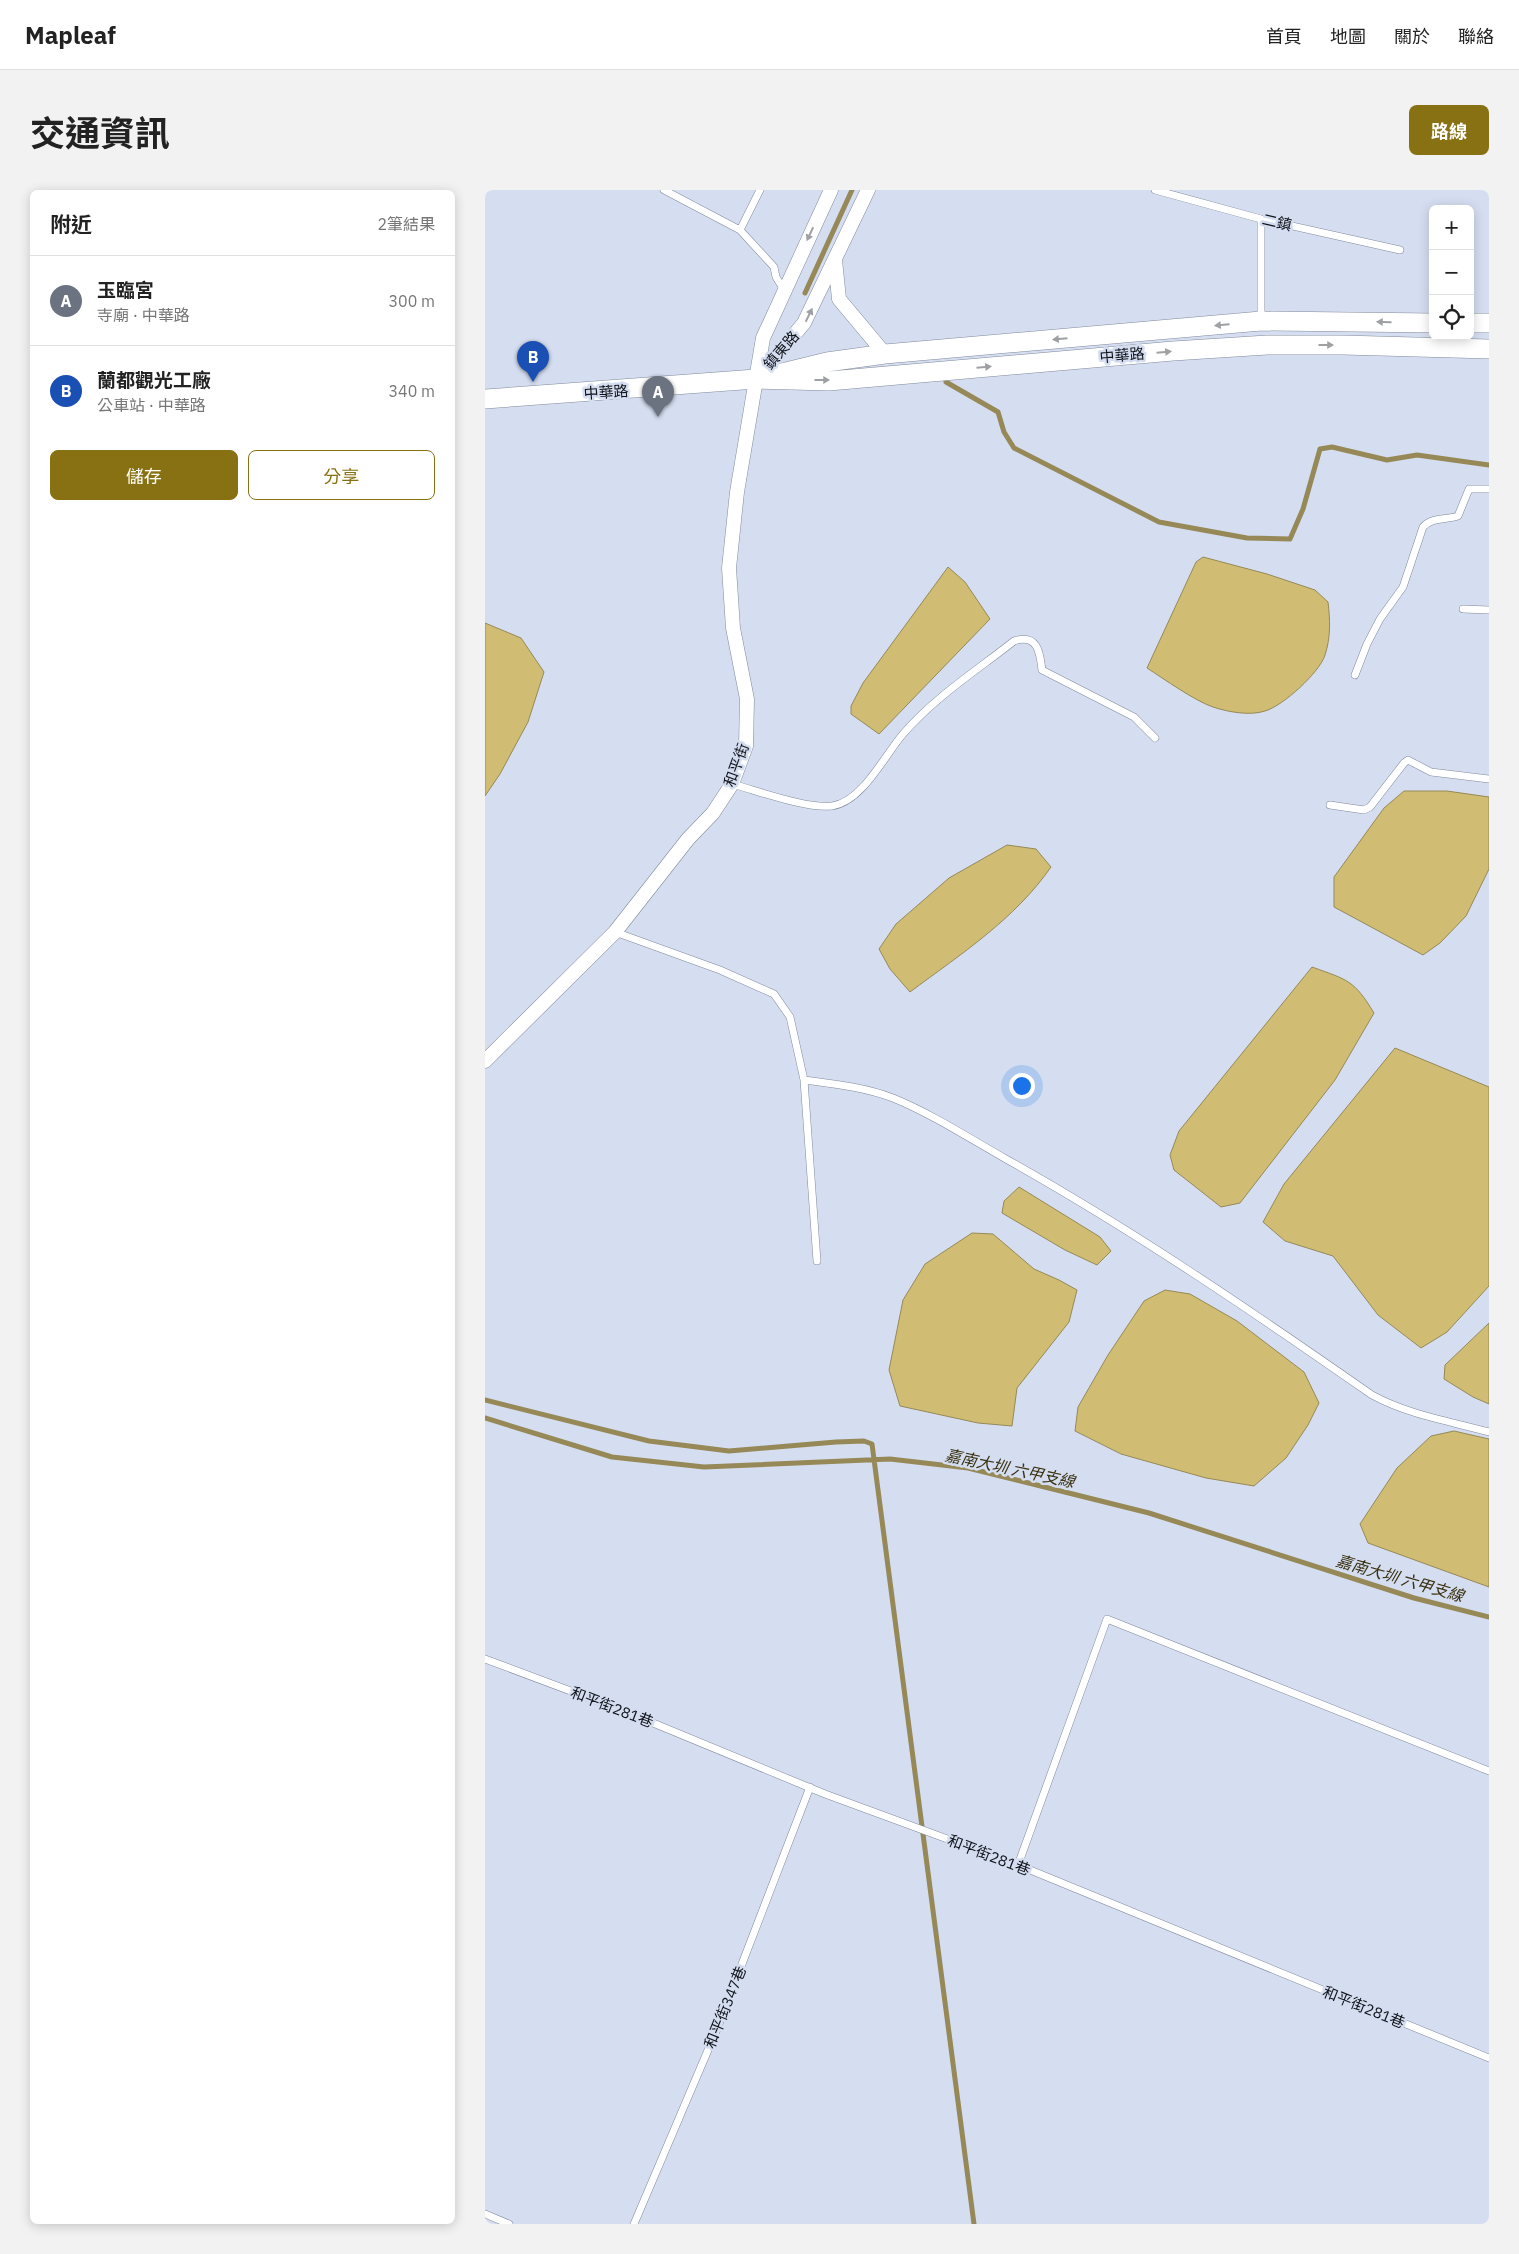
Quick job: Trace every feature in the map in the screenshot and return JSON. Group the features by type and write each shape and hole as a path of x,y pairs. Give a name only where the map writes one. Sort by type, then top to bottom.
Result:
{"street":[{"name":"鎮東路","path":"756,379 763,338 831,190"},
{"name":"鎮東路","path":"756,379 805,323 867,190"},
{"path":"835,260 839,299 885,354"},
{"name":"中華路","path":"756,379 827,362 885,354 1261,321 1429,323"},
{"path":"1474,323 1489,324"},
{"name":"中華路","path":"485,399 643,389 756,379 829,381 1173,351 1267,345 1489,349"},
{"name":"和平街","path":"485,1060 615,932 713,813 732,784 746,746 747,699 733,628 729,568 737,492 756,379"}],"lane":[{"path":"664,190 740,230 774,268 776,277 784,290"},
{"path":"740,230 759,190"},
{"name":"二鎮","path":"1155,190 1261,219 1400,250"},
{"path":"1261,219 1261,321"},
{"path":"1355,675 1367,644 1380,619 1403,587 1423,528 1427,522 1437,519 1445,520 1457,516 1469,489 1489,489"},
{"path":"1463,609 1489,610"},
{"path":"732,784 811,805 834,806 845,802 870,778 904,733 953,686 1014,641 1021,639 1034,643 1039,650 1042,670 1134,717 1155,738"},
{"path":"1330,805 1365,810 1370,807 1404,763 1409,760 1431,772 1489,779"},
{"path":"615,932 720,970 774,994 791,1018 804,1080 817,1261"},
{"path":"804,1080 863,1089 893,1098 926,1114 1063,1190 1174,1261 1372,1395 1392,1406 1489,1432"},
{"path":"1018,1865 1107,1619 1489,1771"},
{"name":"和平街281巷","path":"485,1659 625,1711 810,1787 1018,1865 1489,2058"},
{"name":"和平街347巷","path":"634,2224 717,2029 810,1787"},
{"path":"485,2214 509,2224"}],"shaded area":[{"path":"1203,557 1267,574 1315,590 1328,602 1329,635 1322,662 1300,688 1273,708 1246,713 1232,712 1213,707 1189,695 1147,668 1196,562"},
{"path":"948,567 965,582 990,619 879,734 851,714 851,706 863,683"},
{"path":"485,623 521,638 544,672 528,722 500,774 485,796"},
{"path":"1404,791 1447,791 1489,797 1489,869 1466,916 1440,943 1423,955 1334,907 1334,877 1384,808"},
{"path":"1007,845 1036,849 1051,867 1021,903 986,935 910,992 890,969 879,949 896,924 949,878"},
{"path":"1312,967 1349,982 1361,994 1374,1013 1335,1080 1240,1203 1221,1207 1174,1170 1170,1155 1179,1131"},
{"path":"1395,1048 1489,1087 1489,1286 1447,1332 1421,1348 1378,1315 1333,1256 1285,1241 1263,1222 1284,1184"},
{"path":"1019,1187 1100,1237 1111,1251 1097,1265 1065,1250 1002,1213 1004,1201"},
{"path":"972,1233 993,1234 1034,1269 1077,1290 1069,1322 1017,1388 1012,1426 978,1423 900,1406 889,1370 903,1300 925,1264"},
{"path":"1165,1290 1190,1294 1237,1321 1304,1372 1319,1403 1308,1425 1286,1458 1254,1486 1206,1478 1121,1454 1075,1431 1078,1407 1108,1355 1144,1301"},
{"path":"1489,1323 1489,1404 1473,1397 1444,1379 1445,1365"},
{"path":"1454,1431 1489,1439 1489,1587 1368,1543 1360,1524 1397,1468 1431,1436"}],"waterway":[{"path":"805,293 852,190"},
{"path":"946,382 998,412 1004,432 1014,448 1159,522 1247,538 1290,539 1303,509 1320,449 1332,447 1387,460 1417,455 1489,465"},
{"path":"485,1400 649,1441 729,1451 836,1442 864,1441 872,1444 974,2224"},
{"name":"嘉南大圳 六甲支線","path":"485,1418 612,1457 704,1467 890,1459 968,1468 1149,1513 1414,1598 1489,1617"}],"place":[{"name":"蘭都觀光工廠","path":"533,382"},
{"name":"玉臨宮","path":"658,417"}]}
